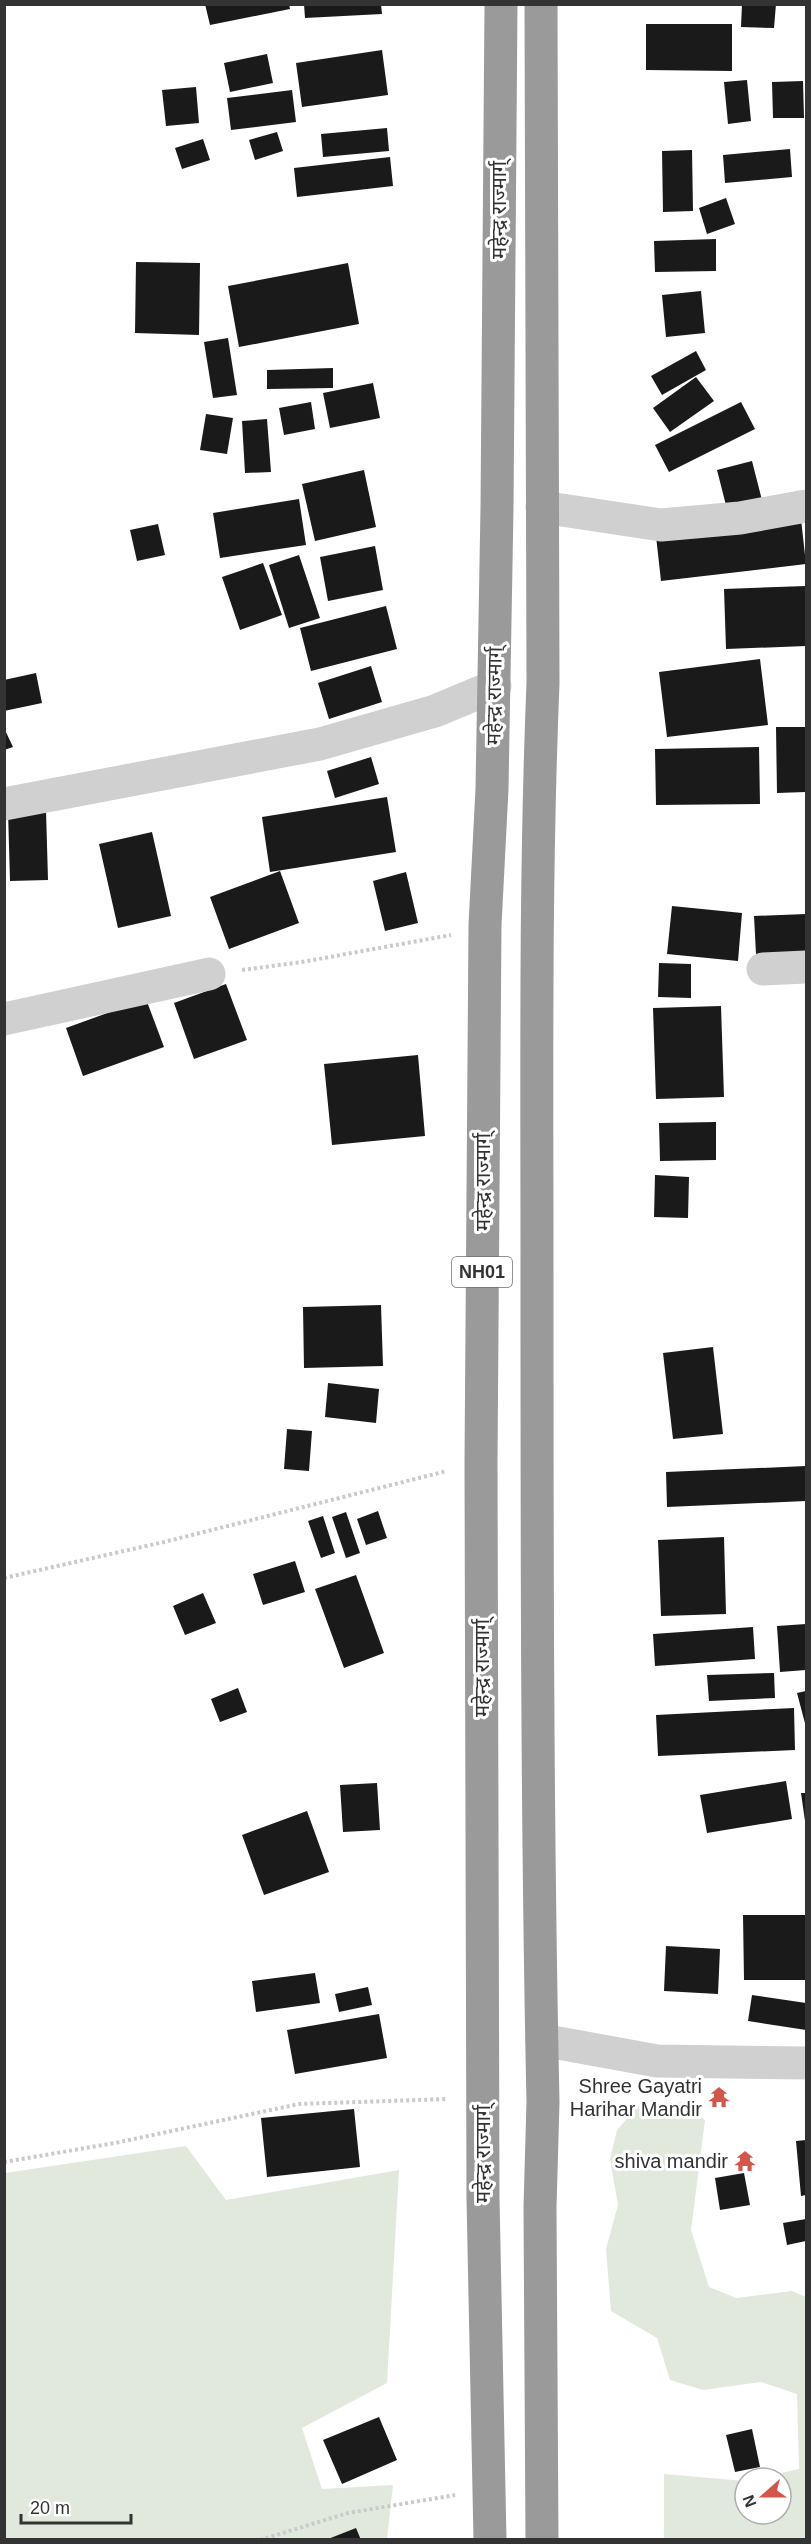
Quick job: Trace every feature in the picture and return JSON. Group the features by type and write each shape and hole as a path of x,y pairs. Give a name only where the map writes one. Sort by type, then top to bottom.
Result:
{"highway":[{"name":"महेन्द्र राज्मार्ग्","path":"490,2540 484,2102 481,1462 485,925 495,686 501,4"},
{"name":"NH01","path":"541,4 543,683 539,791 537,1361 542,2040 542,2540"}],"street":[{"path":"542,507 661,525 740,518 807,506"},
{"path":"4,804 320,744 435,711 495,686"},
{"path":"763,969 807,967"},
{"path":"4,1019 209,974"},
{"path":"542,2040 657,2061 807,2063"}],"path":[{"path":"209,974 302,962 438,939 485,925"},
{"path":"4,1578 164,1542 481,1462"},
{"path":"4,2162 115,2143 299,2104 442,2098 484,2102"},
{"path":"260,2540 348,2513 453,2496 488,2484"}],"shaded area":[{"path":"683,2102 705,2120 691,2230 709,2287 736,2298 792,2291 806,2297 806,2539 664,2539 664,2474 733,2480 733,2526 793,2526 793,2470 799,2469 797,2394 761,2382 703,2390 670,2380 657,2338 611,2311 606,2249 618,2205 610,2159 617,2130 638,2106"},
{"path":"186,2146 226,2200 399,2170 387,2383 302,2428 322,2489 393,2485 387,2539 5,2540 5,2173"}],"building":[{"path":"205,4 289,4 290,9 210,25"},
{"path":"304,4 381,4 382,14 305,18"},
{"path":"742,4 776,4 774,28 741,27"},
{"path":"646,24 732,24 732,71 646,70"},
{"path":"382,50 388,95 302,107 296,63"},
{"path":"267,54 273,83 230,92 224,63"},
{"path":"747,80 751,121 728,124 724,82"},
{"path":"803,81 804,118 773,118 772,82"},
{"path":"196,87 199,123 166,126 162,90"},
{"path":"292,90 296,122 231,130 227,98"},
{"path":"387,128 389,151 323,157 321,134"},
{"path":"277,132 283,151 255,160 249,140"},
{"path":"203,139 210,160 182,169 175,148"},
{"path":"790,149 792,177 725,183 723,155"},
{"path":"692,150 693,211 663,212 662,151"},
{"path":"390,157 393,186 297,197 294,168"},
{"path":"726,198 735,224 707,234 699,208"},
{"path":"716,239 716,271 655,272 654,241"},
{"path":"136,262 200,263 199,335 135,333"},
{"path":"348,263 359,324 239,347 228,286"},
{"path":"701,291 705,333 666,337 662,295"},
{"path":"228,338 237,395 213,398 204,342"},
{"path":"696,351 706,370 662,395 651,376"},
{"path":"333,368 333,388 267,389 267,370"},
{"path":"696,377 714,401 670,432 653,408"},
{"path":"373,383 380,418 330,428 323,393"},
{"path":"311,402 315,429 284,435 279,408"},
{"path":"741,402 755,429 669,472 655,445"},
{"path":"206,414 233,418 227,454 200,450"},
{"path":"267,419 271,472 245,473 242,421"},
{"path":"752,461 764,508 729,517 717,470"},
{"path":"364,470 376,527 315,541 302,484"},
{"path":"299,499 306,545 220,558 213,513"},
{"path":"801,519 806,564 661,581 656,536"},
{"path":"158,524 165,555 137,561 130,530"},
{"path":"375,546 383,590 328,601 320,557"},
{"path":"299,555 320,618 289,628 269,565"},
{"path":"263,563 282,615 240,630 222,577"},
{"path":"806,586 806,646 726,649 724,589"},
{"path":"386,606 397,649 311,671 300,628"},
{"path":"760,659 768,725 667,737 659,672"},
{"path":"371,666 382,702 329,719 318,683"},
{"path":"36,673 42,703 4,711 4,680"},
{"path":"776,727 806,727 806,792 777,793"},
{"path":"4,728 13,747 4,750"},
{"path":"759,747 760,804 656,805 655,749"},
{"path":"371,757 379,784 335,798 327,771"},
{"path":"387,797 396,852 270,872 262,817"},
{"path":"46,810 48,880 10,881 8,811"},
{"path":"152,832 171,916 118,928 99,844"},
{"path":"280,871 299,923 229,949 210,897"},
{"path":"406,872 418,923 385,931 373,881"},
{"path":"672,906 742,913 738,961 667,954"},
{"path":"806,914 806,952 756,954 754,916"},
{"path":"659,963 691,964 691,998 658,997"},
{"path":"226,984 247,1040 194,1059 174,1003"},
{"path":"146,999 164,1047 83,1076 66,1028"},
{"path":"721,1006 724,1097 656,1099 653,1008"},
{"path":"418,1055 425,1136 332,1145 324,1064"},
{"path":"716,1122 716,1160 660,1161 659,1123"},
{"path":"655,1175 689,1177 688,1218 654,1217"},
{"path":"381,1305 383,1366 304,1368 303,1307"},
{"path":"713,1347 723,1434 673,1439 663,1353"},
{"path":"328,1383 379,1389 376,1423 325,1417"},
{"path":"287,1429 312,1431 309,1471 284,1469"},
{"path":"806,1466 806,1501 667,1507 666,1472"},
{"path":"378,1511 387,1538 366,1545 357,1519"},
{"path":"346,1512 360,1553 346,1558 332,1517"},
{"path":"323,1516 335,1553 321,1558 308,1521"},
{"path":"724,1537 726,1614 661,1616 658,1540"},
{"path":"295,1561 305,1592 263,1605 253,1574"},
{"path":"356,1575 384,1653 344,1668 315,1589"},
{"path":"203,1593 216,1623 185,1635 173,1606"},
{"path":"806,1624 806,1670 780,1672 777,1626"},
{"path":"753,1627 755,1659 655,1666 653,1634"},
{"path":"774,1673 775,1698 709,1701 707,1675"},
{"path":"238,1688 247,1712 220,1722 211,1699"},
{"path":"806,1691 806,1727 797,1693"},
{"path":"794,1708 795,1750 658,1756 656,1715"},
{"path":"786,1781 792,1819 707,1833 700,1795"},
{"path":"377,1783 380,1830 343,1832 340,1785"},
{"path":"801,1793 806,1793 806,1821 805,1821"},
{"path":"307,1811 329,1872 264,1895 242,1835"},
{"path":"743,1915 806,1915 806,1980 744,1980"},
{"path":"666,1946 720,1949 718,1994 664,1991"},
{"path":"315,1973 320,2003 256,2012 252,1981"},
{"path":"368,1987 372,2005 339,2012 335,1994"},
{"path":"752,1995 806,2003 806,2030 748,2021"},
{"path":"379,2014 387,2058 295,2074 287,2030"},
{"path":"354,2109 360,2167 267,2177 261,2118"},
{"path":"806,2140 806,2195 801,2196 796,2141"},
{"path":"744,2173 750,2205 720,2210 715,2178"},
{"path":"806,2219 806,2241 787,2245 783,2223"},
{"path":"379,2417 397,2460 342,2484 323,2440"},
{"path":"752,2429 760,2466 734,2466 726,2435"},
{"path":"356,2528 361,2540 328,2540 328,2539"}],"place":[{"name":"Shree Gayatri Harihar Mandir","path":"719,2097"},
{"name":"shiva mandir","path":"745,2161"}]}
